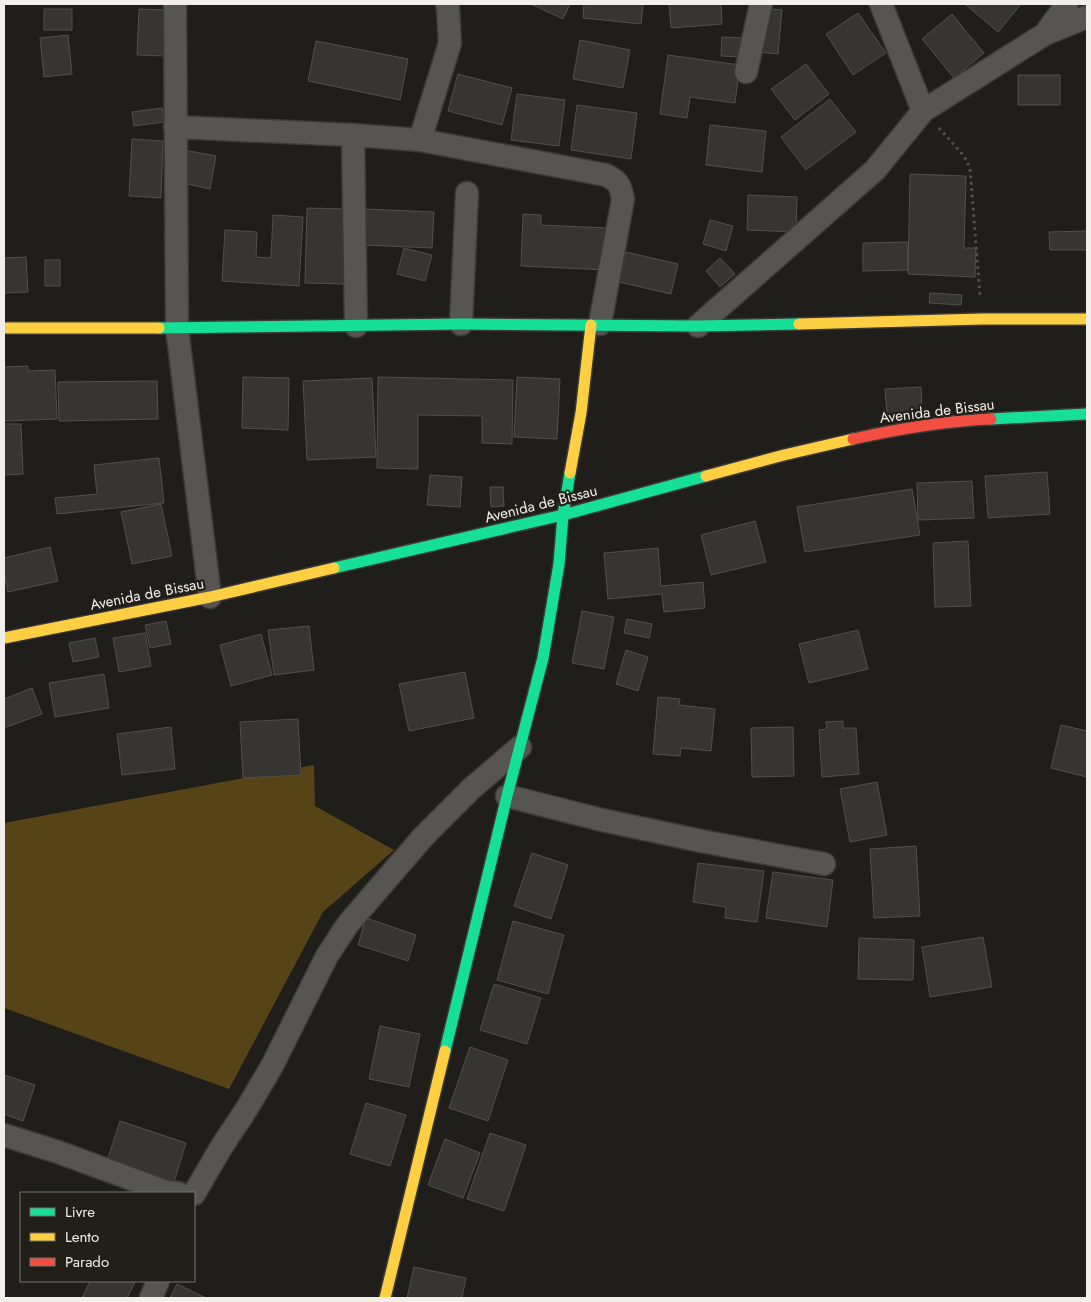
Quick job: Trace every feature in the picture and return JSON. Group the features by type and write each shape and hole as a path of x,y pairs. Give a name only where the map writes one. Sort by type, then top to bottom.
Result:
{"street":[{"path":"176,4 176,328 210,597"},
{"path":"420,140 450,43 447,4"},
{"path":"746,72 761,4"},
{"path":"881,4 923,111"},
{"path":"1045,34 1066,4"},
{"path":"698,326 875,170 923,111 1045,34 1087,17"},
{"path":"175,127 420,140 606,175 616,180 621,187 623,199 596,325 563,515 559,564 543,658 507,796 385,1298"},
{"path":"353,135 356,326"},
{"path":"461,324 467,193"},
{"path":"4,328 176,328 461,324 698,326 982,319 1087,319"},
{"name":"Avenida de Bissau","path":"4,638 210,597 563,515 784,455 884,432 972,420 1087,414"},
{"path":"195,1192 272,1066 327,956 348,924 423,837 472,788 520,747"},
{"path":"507,796 602,820 824,864"},
{"path":"4,1135 58,1152 167,1192"},
{"path":"151,1298 158,1282"}],"path":[{"path":"923,111 964,156 970,168 982,319"}],"shaded area":[{"path":"314,765 315,806 394,850 323,912 229,1089 4,1008 4,823"}],"building":[{"path":"531,4 570,4 563,19"},
{"path":"584,4 643,4 641,24 583,18"},
{"path":"669,4 721,4 722,24 671,28"},
{"path":"1021,4 998,32 966,5"},
{"path":"762,8 782,10 778,54 758,52"},
{"path":"44,9 72,9 72,30 44,30"},
{"path":"139,9 167,10 165,56 137,55"},
{"path":"858,13 886,53 853,75 826,34"},
{"path":"952,14 984,53 954,78 922,39"},
{"path":"68,35 72,74 44,77 40,38"},
{"path":"722,37 742,38 741,57 721,56"},
{"path":"580,40 630,50 623,88 573,79"},
{"path":"316,41 408,59 400,100 308,81"},
{"path":"668,55 740,65 735,103 690,97 687,118 660,114"},
{"path":"806,64 829,94 795,120 771,89"},
{"path":"458,74 512,88 502,125 448,111"},
{"path":"1018,75 1060,75 1060,105 1018,105"},
{"path":"517,94 565,100 559,146 511,140"},
{"path":"830,99 856,132 806,170 781,137"},
{"path":"577,105 637,113 631,159 571,150"},
{"path":"162,108 164,122 134,126 132,112"},
{"path":"710,125 766,131 762,172 706,165"},
{"path":"132,139 163,141 161,198 129,196"},
{"path":"184,150 216,156 210,189 178,182"},
{"path":"910,174 966,176 964,248 976,248 975,277 908,274"},
{"path":"748,195 797,197 796,232 747,230"},
{"path":"307,208 346,209 344,284 305,283"},
{"path":"366,209 434,212 432,248 364,245"},
{"path":"523,214 541,215 541,225 607,228 606,270 521,266"},
{"path":"273,215 303,217 299,286 222,281 225,230 257,232 256,257 271,258"},
{"path":"710,220 733,226 726,251 703,244"},
{"path":"1087,231 1087,250 1050,250 1049,232"},
{"path":"907,242 908,270 863,271 863,243"},
{"path":"404,248 432,255 425,281 397,274"},
{"path":"626,252 678,264 671,294 619,282"},
{"path":"26,257 28,292 4,293 4,258"},
{"path":"720,258 735,274 720,287 706,271"},
{"path":"45,260 60,260 60,286 45,286"},
{"path":"930,293 962,295 961,305 929,303"},
{"path":"28,366 28,371 55,370 57,419 4,421 4,367"},
{"path":"243,377 289,378 288,430 242,428"},
{"path":"378,377 513,380 512,444 482,443 482,416 418,415 418,469 377,468"},
{"path":"517,377 560,379 557,439 514,437"},
{"path":"372,378 376,457 307,460 303,381"},
{"path":"157,381 158,419 59,421 58,382"},
{"path":"921,387 922,413 887,415 885,389"},
{"path":"4,424 21,424 23,474 4,475"},
{"path":"159,458 164,503 57,514 55,498 97,494 94,465"},
{"path":"1047,472 1050,514 988,518 985,476"},
{"path":"430,475 462,477 460,507 427,505"},
{"path":"972,481 974,518 918,520 917,483"},
{"path":"490,487 503,487 504,506 491,507"},
{"path":"912,489 920,535 805,552 797,507"},
{"path":"161,504 172,556 132,564 121,512"},
{"path":"755,521 766,562 711,575 701,535"},
{"path":"968,541 971,606 935,607 933,543"},
{"path":"50,547 58,581 8,592 4,572 4,558"},
{"path":"658,548 661,586 703,582 705,608 664,612 662,594 608,599 604,553"},
{"path":"582,611 614,617 604,669 572,663"},
{"path":"627,619 652,624 649,638 624,633"},
{"path":"166,621 171,644 150,648 145,625"},
{"path":"309,626 314,670 274,675 268,630"},
{"path":"858,630 868,669 809,683 799,644"},
{"path":"145,633 151,666 119,672 113,638"},
{"path":"261,634 272,675 231,686 220,645"},
{"path":"95,638 99,657 73,662 69,643"},
{"path":"626,650 648,657 638,691 616,684"},
{"path":"465,672 474,718 409,731 399,684"},
{"path":"104,674 109,708 55,717 49,683"},
{"path":"32,688 42,714 4,728 4,699"},
{"path":"658,697 680,699 679,705 715,709 711,751 681,748 680,756 653,754"},
{"path":"298,719 301,775 243,778 240,722"},
{"path":"843,721 843,728 856,728 859,774 822,777 819,730 827,729 826,722"},
{"path":"1061,725 1087,731 1087,777 1051,768"},
{"path":"171,727 175,769 122,775 117,734"},
{"path":"793,727 794,776 752,777 751,728"},
{"path":"877,782 887,835 850,842 840,789"},
{"path":"916,846 920,916 874,918 870,849"},
{"path":"532,853 568,865 551,919 514,906"},
{"path":"698,863 764,871 757,922 725,918 726,907 693,902"},
{"path":"773,872 833,880 827,927 766,918"},
{"path":"366,918 416,935 408,961 358,945"},
{"path":"513,921 564,935 548,994 497,980"},
{"path":"983,937 992,987 930,997 922,947"},
{"path":"859,938 914,940 913,980 858,979"},
{"path":"494,984 541,998 527,1044 480,1030"},
{"path":"380,1026 420,1034 409,1087 369,1079"},
{"path":"470,1047 508,1060 488,1121 449,1108"},
{"path":"4,1075 35,1085 23,1121 4,1114"},
{"path":"366,1103 406,1115 390,1166 350,1154"},
{"path":"120,1121 186,1143 174,1182 107,1161"},
{"path":"490,1133 526,1145 504,1211 467,1199"},
{"path":"445,1139 480,1153 463,1198 428,1185"},
{"path":"414,1267 466,1278 462,1298 407,1298"},
{"path":"90,1282 135,1282 127,1298 82,1298"},
{"path":"177,1284 206,1298 170,1298"}],"traffic: fast":[{"path":"159,328 461,324 698,326 799,324"},
{"path":"991,419 1087,414"},
{"path":"445,1051 507,796 543,658 559,564 563,515 570,473"},
{"path":"334,568 563,515 706,476"}],"traffic: slow":[{"path":"799,324 982,319 1087,319"},
{"path":"570,473 581,413 591,325"},
{"path":"4,328 159,328"},
{"path":"706,476 853,439"},
{"path":"4,638 210,597 334,568"},
{"path":"385,1298 445,1051"}],"traffic: jam":[{"path":"853,439 922,426 991,419"}]}
